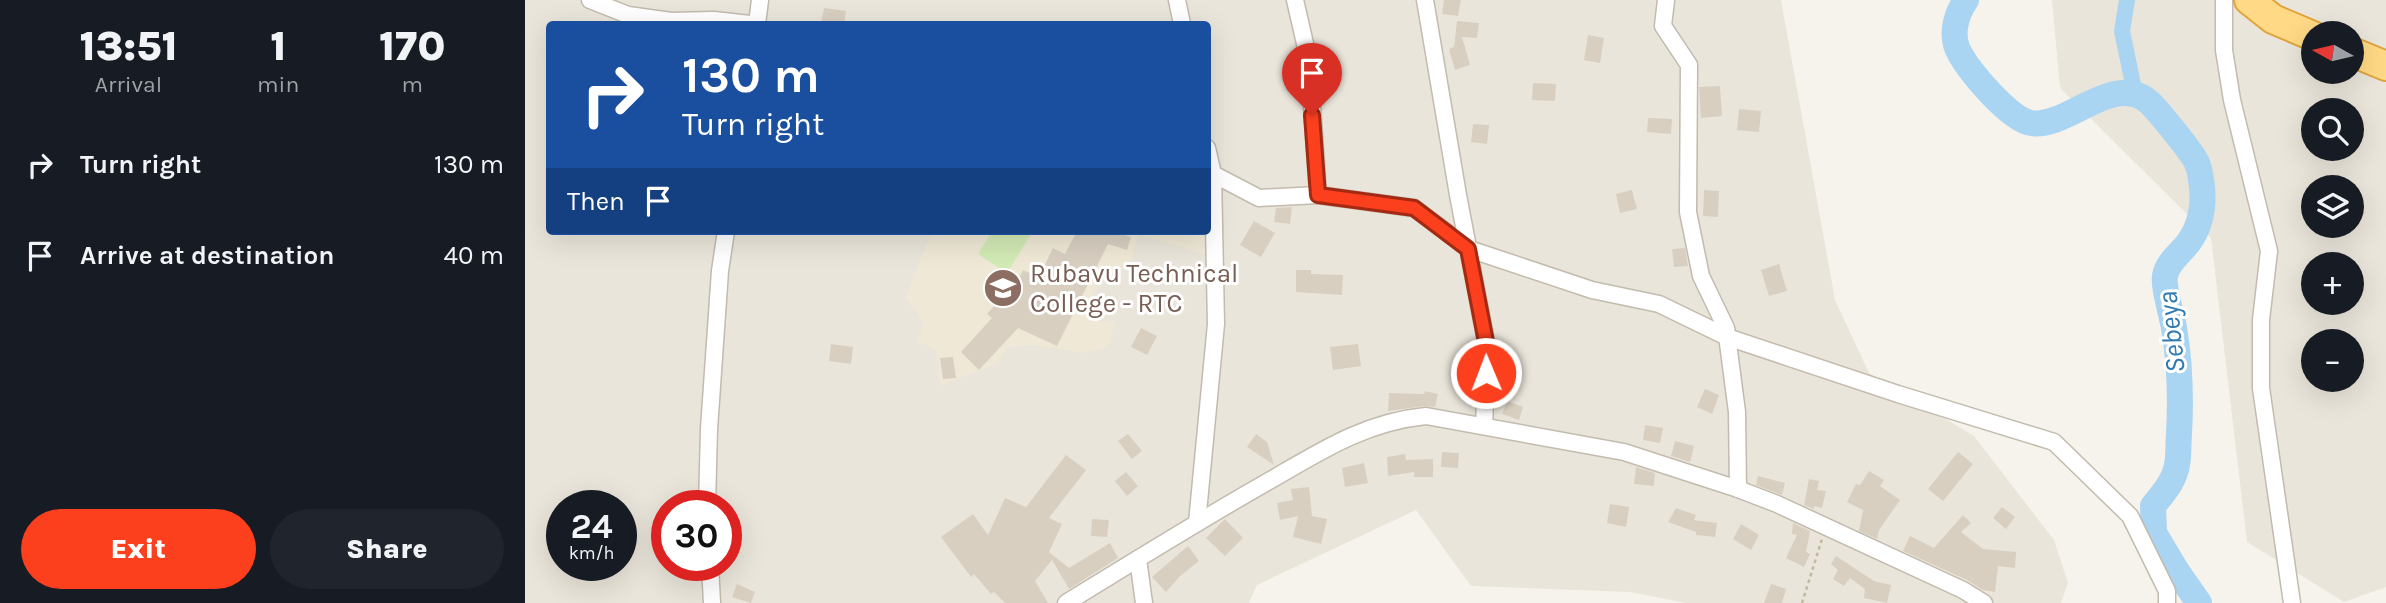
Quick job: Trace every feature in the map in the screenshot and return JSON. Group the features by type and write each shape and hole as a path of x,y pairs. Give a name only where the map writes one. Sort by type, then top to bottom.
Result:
{"highway":[{"path":"2249,0 2273,19 2301,31"},
{"path":"2364,57 2386,66"}],"street":[{"path":"590,0 628,15 671,21 722,21"},
{"path":"757,21 760,0"},
{"path":"1177,0 1181,21"},
{"path":"1295,0 1309,61 1318,195"},
{"path":"1425,0 1487,347 1484,425"},
{"path":"1665,0 1663,26 1689,65 1688,212 1701,276 1726,328 1737,412 1738,489"},
{"path":"2224,0 2224,50 2232,100 2269,251 2261,320 2261,388 2292,603"},
{"path":"1211,174 1259,198 1318,195 1414,208 1468,249 1592,290 1660,304 1727,337 2054,442 2130,516 2167,591 2167,603"},
{"path":"1197,523 1216,324 1211,199"},
{"path":"707,490 719,271 725,235"},
{"path":"1066,603 1197,523 1350,435 1377,425 1426,416 1624,452 1738,489 1826,526 1963,590 1985,603"},
{"path":"1139,559 1144,603"},
{"path":"711,581 712,603"}],"path":[{"path":"1802,603 1826,526"}],"shaded area":[{"path":"525,0 1781,0 1835,300 1869,373 1974,436 2054,540 2068,583 2061,603 1686,603 1630,592 1471,586 1416,510 1257,585 1249,603 525,603"},
{"path":"2052,0 2386,0 2386,587 2344,602 2247,542 2211,238 2060,88"},
{"name":"Rubavu Technical College - RTC","path":"930,235 1139,235 1130,265 1101,278 1085,318 1114,323 1109,347 1082,353 1036,345 1007,347 998,363 940,386 937,351 918,341 924,325 905,298"},
{"name":"Rubavu Technical College - RTC","path":"1139,235 1208,235 1211,256"}],"green space":[{"path":"990,235 1031,235 1007,273 978,254"}],"building":[{"path":"1444,0 1461,0 1458,16 1442,14"},
{"path":"824,8 846,11 844,21 822,21"},
{"path":"1457,21 1479,23 1477,38 1462,37 1470,65 1455,70 1449,49 1454,47"},
{"path":"1588,35 1604,38 1600,63 1584,60"},
{"path":"1533,83 1556,84 1555,101 1532,100"},
{"path":"1720,86 1722,116 1701,118 1699,87"},
{"path":"1739,109 1761,111 1759,132 1737,130"},
{"path":"1648,118 1672,119 1671,134 1647,132"},
{"path":"1473,124 1489,125 1487,144 1471,142"},
{"path":"1632,190 1637,209 1620,213 1616,194"},
{"path":"1704,190 1719,191 1718,217 1703,216"},
{"path":"1292,207 1290,224 1274,222 1276,208"},
{"path":"1254,221 1275,233 1261,257 1240,245"},
{"path":"1075,235 1131,237 1127,250 1108,244 1057,346 1018,328 979,370 961,352 992,318 987,314 1002,297 1007,302 1023,270 1039,277 1053,248 1065,254"},
{"path":"1685,248 1688,266 1674,267 1672,249"},
{"path":"1779,264 1787,291 1769,296 1761,270"},
{"path":"1296,270 1311,270 1311,274 1343,275 1342,295 1296,292"},
{"path":"1141,328 1157,336 1147,355 1131,347"},
{"path":"831,344 853,347 851,364 829,361"},
{"path":"1358,344 1361,366 1333,370 1330,347"},
{"path":"953,357 956,378 943,379 940,358"},
{"path":"1705,389 1719,395 1712,414 1697,407"},
{"path":"1425,391 1438,394 1435,407 1388,411 1389,393 1424,394"},
{"path":"1507,401 1523,407 1519,420 1502,414"},
{"path":"1645,425 1663,428 1660,443 1643,440"},
{"path":"1128,434 1142,451 1132,459 1118,441"},
{"path":"1256,434 1267,442 1274,465 1247,447"},
{"path":"1675,441 1694,446 1690,462 1671,456"},
{"path":"1442,452 1459,453 1458,468 1441,467"},
{"path":"1958,452 1973,464 1943,501 1928,489"},
{"path":"1405,454 1406,460 1433,459 1433,477 1414,477 1414,472 1388,476 1387,457"},
{"path":"1066,455 1086,470 1049,518 1062,524 1049,552 1069,568 1110,543 1118,558 1069,589 1052,560 1035,581 1048,603 1005,603 994,592 991,594 974,574 971,577 941,537 973,514 988,535 1005,498 1026,507"},
{"path":"1364,463 1368,483 1345,487 1342,468"},
{"path":"1636,467 1655,473 1654,486 1634,484"},
{"path":"1869,471 1884,480 1880,486 1900,500 1879,530 1877,539 1859,531 1863,510 1847,502 1856,484 1860,485"},
{"path":"1126,472 1138,486 1127,496 1115,481"},
{"path":"1758,476 1785,483 1782,495 1756,485"},
{"path":"1809,479 1819,481 1817,490 1826,491 1822,508 1814,506 1814,509 1804,505"},
{"path":"1309,487 1312,516 1327,519 1321,544 1293,537 1298,516 1280,520 1277,503 1293,500 1291,489"},
{"path":"1610,504 1629,507 1626,527 1607,523"},
{"path":"2002,507 2015,517 2006,529 1993,518"},
{"path":"1676,508 1696,515 1694,520 1717,523 1715,537 1696,535 1696,532 1668,522"},
{"path":"1963,515 1971,523 1961,532 1983,549 2016,552 2015,568 1998,566 1995,592 1983,590 1903,551 1910,536 1934,548"},
{"path":"1092,519 1109,520 1107,537 1091,536"},
{"path":"1225,519 1243,538 1225,556 1206,538"},
{"path":"1793,523 1810,531 1806,552 1810,554 1804,567 1786,558 1797,535 1792,534"},
{"path":"1741,524 1759,535 1751,550 1733,539"},
{"path":"1188,546 1199,561 1166,592 1152,577"},
{"path":"1836,556 1874,581 1891,585 1887,603 1864,598 1865,589 1850,578 1844,586 1833,579 1838,570 1831,564"},
{"path":"737,584 755,592 751,603 732,597"},
{"path":"1771,584 1786,589 1782,603 1764,603"}],"waterway":[{"name":"Sebeya","path":"1966,0 1955,27 1957,47 1981,83 2012,113 2031,123 2045,123 2106,96 2122,93 2136,95 2155,108 2197,164 2203,194 2199,222 2189,242 2168,266 2165,276 2179,367 2178,461 2171,482 2153,506 2154,533 2199,603"},
{"path":"2127,0 2122,31 2135,94"}],"place":[{"name":"Rubavu Technical College - RTC","path":"1003,288"}],"route":[{"path":"1312,115 1318,195 1414,208 1468,249 1487,347 1486,373"}]}
